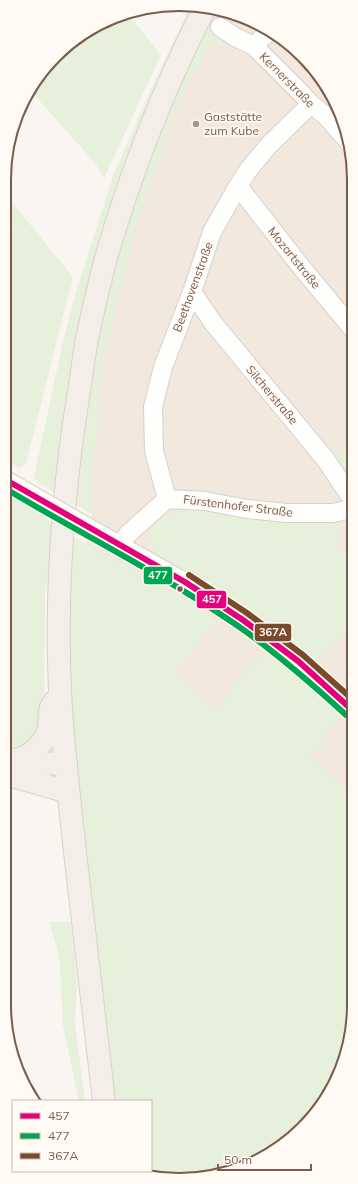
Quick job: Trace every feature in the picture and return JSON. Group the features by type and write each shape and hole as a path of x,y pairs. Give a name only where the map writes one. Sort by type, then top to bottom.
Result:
{"main road":[{"path":"104,1100 68,792 60,691 60,566 69,463 86,341 106,259 133,173 163,97 203,12"},
{"path":"11,763 28,755 42,743 49,728 49,710 60,691"},
{"path":"11,765 34,763 66,764"},
{"path":"11,767 68,792"}],"street":[{"name":"Kernerstraße","path":"220,27 235,37 254,46 311,104 327,118 340,133"},
{"path":"254,46 265,35"},
{"name":"Beethovenstraße","path":"167,499 154,452 153,407 163,368 192,292 212,232 238,186 269,145 311,104"},
{"name":"Mozartstraße","path":"238,186 302,268 347,322"},
{"name":"Silcherstraße","path":"192,292 214,324 326,460 347,491"},
{"path":"11,483 185,582 242,620 298,661 347,705"},
{"name":"Fürstenhofer Straße","path":"120,545 128,534 167,499 205,501 247,509 287,514 333,513 347,510"}],"shaded area":[{"path":"211,14 233,20 253,28 272,39 298,60 319,86 330,105 338,125 346,157 347,555 336,551 341,522 207,584 249,614 347,632 347,789 310,757 344,711 214,710 173,673 218,619 86,544 92,514 70,501 96,329"}],"green space":[{"path":"188,11 195,11 162,82 56,493 41,484 34,477 63,341 77,289 113,176 150,91"},
{"path":"214,15 226,22 222,44 218,47 212,43 194,71 176,112 137,223 116,307 103,368 98,404 98,432 91,481 93,495 90,513 70,501 96,329 142,168 204,33"},
{"path":"131,18 161,55 104,178 95,163 34,95 53,68 68,53 86,39 105,28"},
{"path":"11,201 73,277 26,463 18,468 11,462"},
{"path":"347,447 347,467 343,468 334,457"},
{"path":"11,494 54,524 45,598 44,728 37,740 11,752"},
{"path":"202,507 287,522 341,522 336,551 347,555 347,632 313,665 249,614 207,584 158,556 150,544 151,528 163,517 181,508"},
{"path":"69,534 218,619 173,673 214,710 266,644 344,711 311,757 347,788 347,1016 344,1038 330,1079 319,1098 298,1124 272,1145 253,1156 233,1164 212,1170 190,1173 152,1171 152,1100 113,1100 82,827 68,686"},
{"path":"49,922 71,922 77,982 75,1024 85,1100 79,1100 63,1026 60,965 56,944"}],"transit line":[{"name":"457","path":"11,483 185,582 243,620 298,661 347,705"},
{"name":"477","path":"11,492 152,572 210,607 238,626 294,669 346,715"},
{"name":"367A","path":"189,575 247,613 303,655 347,694"}],"place":[{"name":"Gaststätte zum Kube","path":"196,124"}]}
